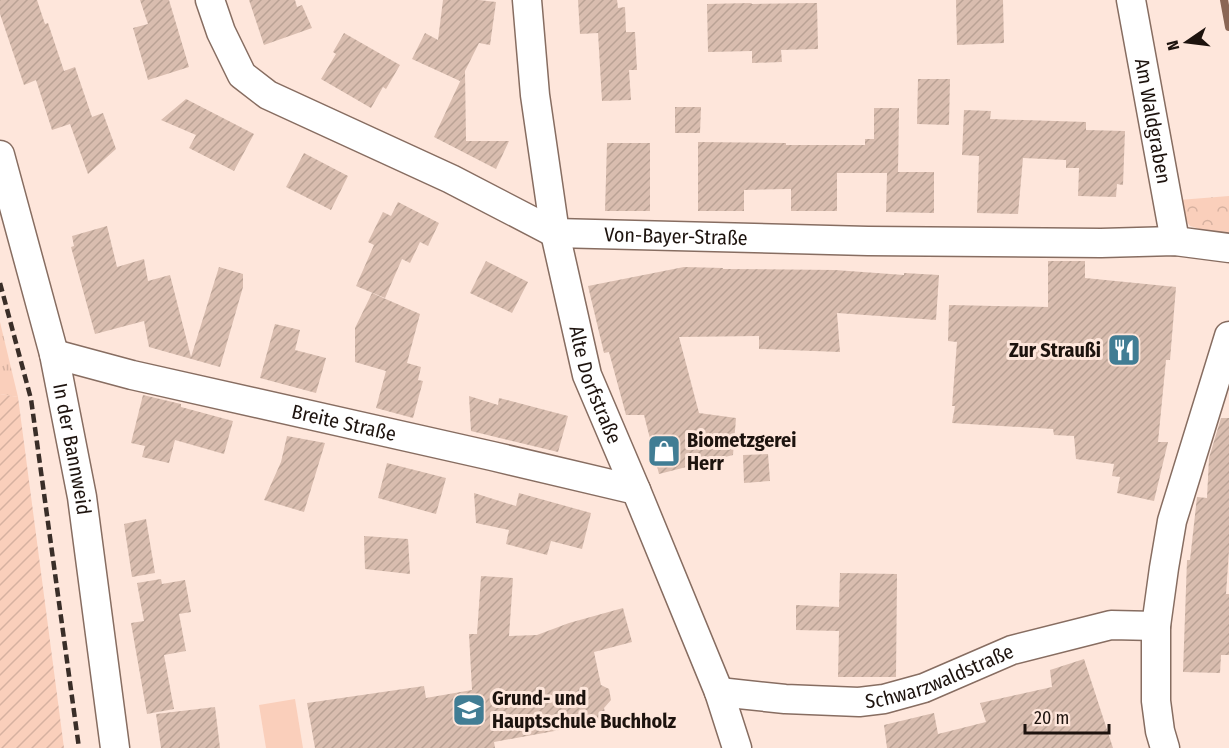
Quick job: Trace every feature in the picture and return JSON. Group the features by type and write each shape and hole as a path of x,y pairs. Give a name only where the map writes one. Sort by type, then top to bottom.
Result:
{"street":[{"name":"Von-Bayer-Straße","path":"210,0 221,32 242,75 268,95 450,179 555,233 868,241 1090,243 1175,241 1229,248"},
{"name":"Alte Dorfstraße","path":"527,0 535,95 555,233 586,375 719,692 737,748"},
{"name":"Am Waldgraben","path":"1131,0 1175,241"},
{"name":"In der Bannweid","path":"0,155 54,354 82,497 115,748"},
{"path":"1165,748 1156,701 1156,626 1164,568 1172,521 1229,336"},
{"name":"Breite Straße","path":"54,354 132,375 469,450 636,490"},
{"name":"Schwarzwaldstraße","path":"719,692 785,699 859,702 884,699 924,688 1012,650 1112,625 1156,626"}],"green space":[{"path":"1229,196 1229,232 1206,231 1190,226 1182,215 1179,200"},
{"path":"0,322 18,397 0,394"},
{"path":"0,394 18,397 64,748 0,748"},
{"path":"295,699 303,748 266,748 259,705"}],"building":[{"path":"0,0 37,0 45,24 48,23 64,71 75,67 92,117 103,113 116,149 88,174 70,124 52,130 36,80 24,85 0,14"},
{"path":"140,0 169,0 189,67 148,80 133,28 148,24"},
{"path":"249,0 295,0 297,7 302,5 312,28 264,45"},
{"path":"443,0 496,2 490,45 479,43 460,81 412,59 425,33 438,40"},
{"path":"578,0 617,0 618,8 625,7 626,32 635,32 637,70 629,70 631,100 602,101 598,33 580,34"},
{"path":"956,0 1003,0 1004,43 957,45"},
{"path":"817,3 818,49 781,50 782,62 752,63 752,51 708,52 707,4"},
{"path":"344,33 400,65 386,89 383,87 371,108 321,79 336,54 333,52"},
{"path":"465,71 466,141 509,141 496,169 434,137"},
{"path":"918,79 950,79 949,125 917,124"},
{"path":"186,99 254,134 234,171 189,148 196,135 161,120"},
{"path":"675,107 701,107 700,133 675,133"},
{"path":"874,108 899,108 898,172 934,172 934,213 886,212 887,173 837,173 837,211 791,211 791,189 744,190 744,211 698,211 698,142 865,145 865,139 874,139"},
{"path":"964,110 991,111 990,119 1086,122 1086,130 1125,131 1123,185 1117,184 1116,197 1078,196 1079,168 1066,168 1066,160 1023,158 1018,214 977,213 979,156 962,155"},
{"path":"607,143 650,143 650,211 605,211"},
{"path":"304,153 348,176 331,210 286,187"},
{"path":"398,202 439,223 428,246 420,242 410,263 402,259 385,298 356,286 374,245 368,242 383,212 391,216"},
{"path":"107,226 117,267 144,259 148,281 170,275 191,357 219,267 243,274 243,287 220,367 149,347 144,321 95,334 71,247 74,246 72,236"},
{"path":"486,261 528,282 512,313 470,293"},
{"path":"1048,261 1085,261 1085,278 1176,287 1170,360 1166,360 1158,442 1168,442 1154,501 1117,493 1120,477 1112,476 1114,464 1076,459 1074,436 1054,435 1053,429 952,423 955,406 952,406 957,342 948,341 949,305 1048,307"},
{"path":"684,267 939,275 936,320 837,313 840,352 759,349 759,336 679,337 699,413 736,418 733,455 659,474 644,415 626,415 609,352 604,353 588,286"},
{"path":"372,293 420,314 407,363 421,367 418,380 423,381 413,418 376,408 386,371 355,362 355,328"},
{"path":"275,324 300,330 295,350 326,358 316,393 260,378"},
{"path":"143,395 181,404 181,407 233,421 224,454 175,440 169,463 142,457 145,446 131,443"},
{"path":"469,396 498,405 499,398 568,416 558,452 471,431"},
{"path":"1221,418 1229,418 1229,550 1226,594 1229,594 1229,655 1221,655 1220,673 1183,672 1187,560 1190,560 1197,497 1207,498 1209,458"},
{"path":"287,436 325,443 304,512 264,500 281,462"},
{"path":"768,454 770,481 744,483 743,455"},
{"path":"387,463 446,478 436,514 378,498"},
{"path":"474,493 516,506 519,493 591,513 582,549 551,541 547,555 506,544 509,530 476,523"},
{"path":"146,519 155,573 132,577 124,524"},
{"path":"364,536 408,539 410,574 365,569"},
{"path":"840,573 897,574 896,677 838,677 839,631 796,630 796,605 839,607"},
{"path":"481,576 513,578 509,636 537,635 569,623 623,608 632,642 594,652 601,685 609,689 611,700 604,708 606,717 582,722 582,726 494,742 495,748 315,748 307,703 424,686 426,698 472,690 469,634 477,634"},
{"path":"161,579 162,584 185,580 191,612 179,614 186,651 164,655 174,709 147,714 131,623 144,621 137,583"},
{"path":"1084,659 1113,748 887,748 884,725 934,713 938,734 986,722 980,703 1052,687 1050,670"},
{"path":"215,707 220,748 161,748 156,714"}],"waterway":[{"path":"1224,0 1229,27"}],"railway":[{"path":"0,283 31,399 79,748"}],"place":[{"name":"Zur Straußi","path":"1124,350"},
{"name":"Biometzgerei Herr","path":"664,451"},
{"name":"Grund- und Hauptschule Buchholz","path":"469,710"}]}
